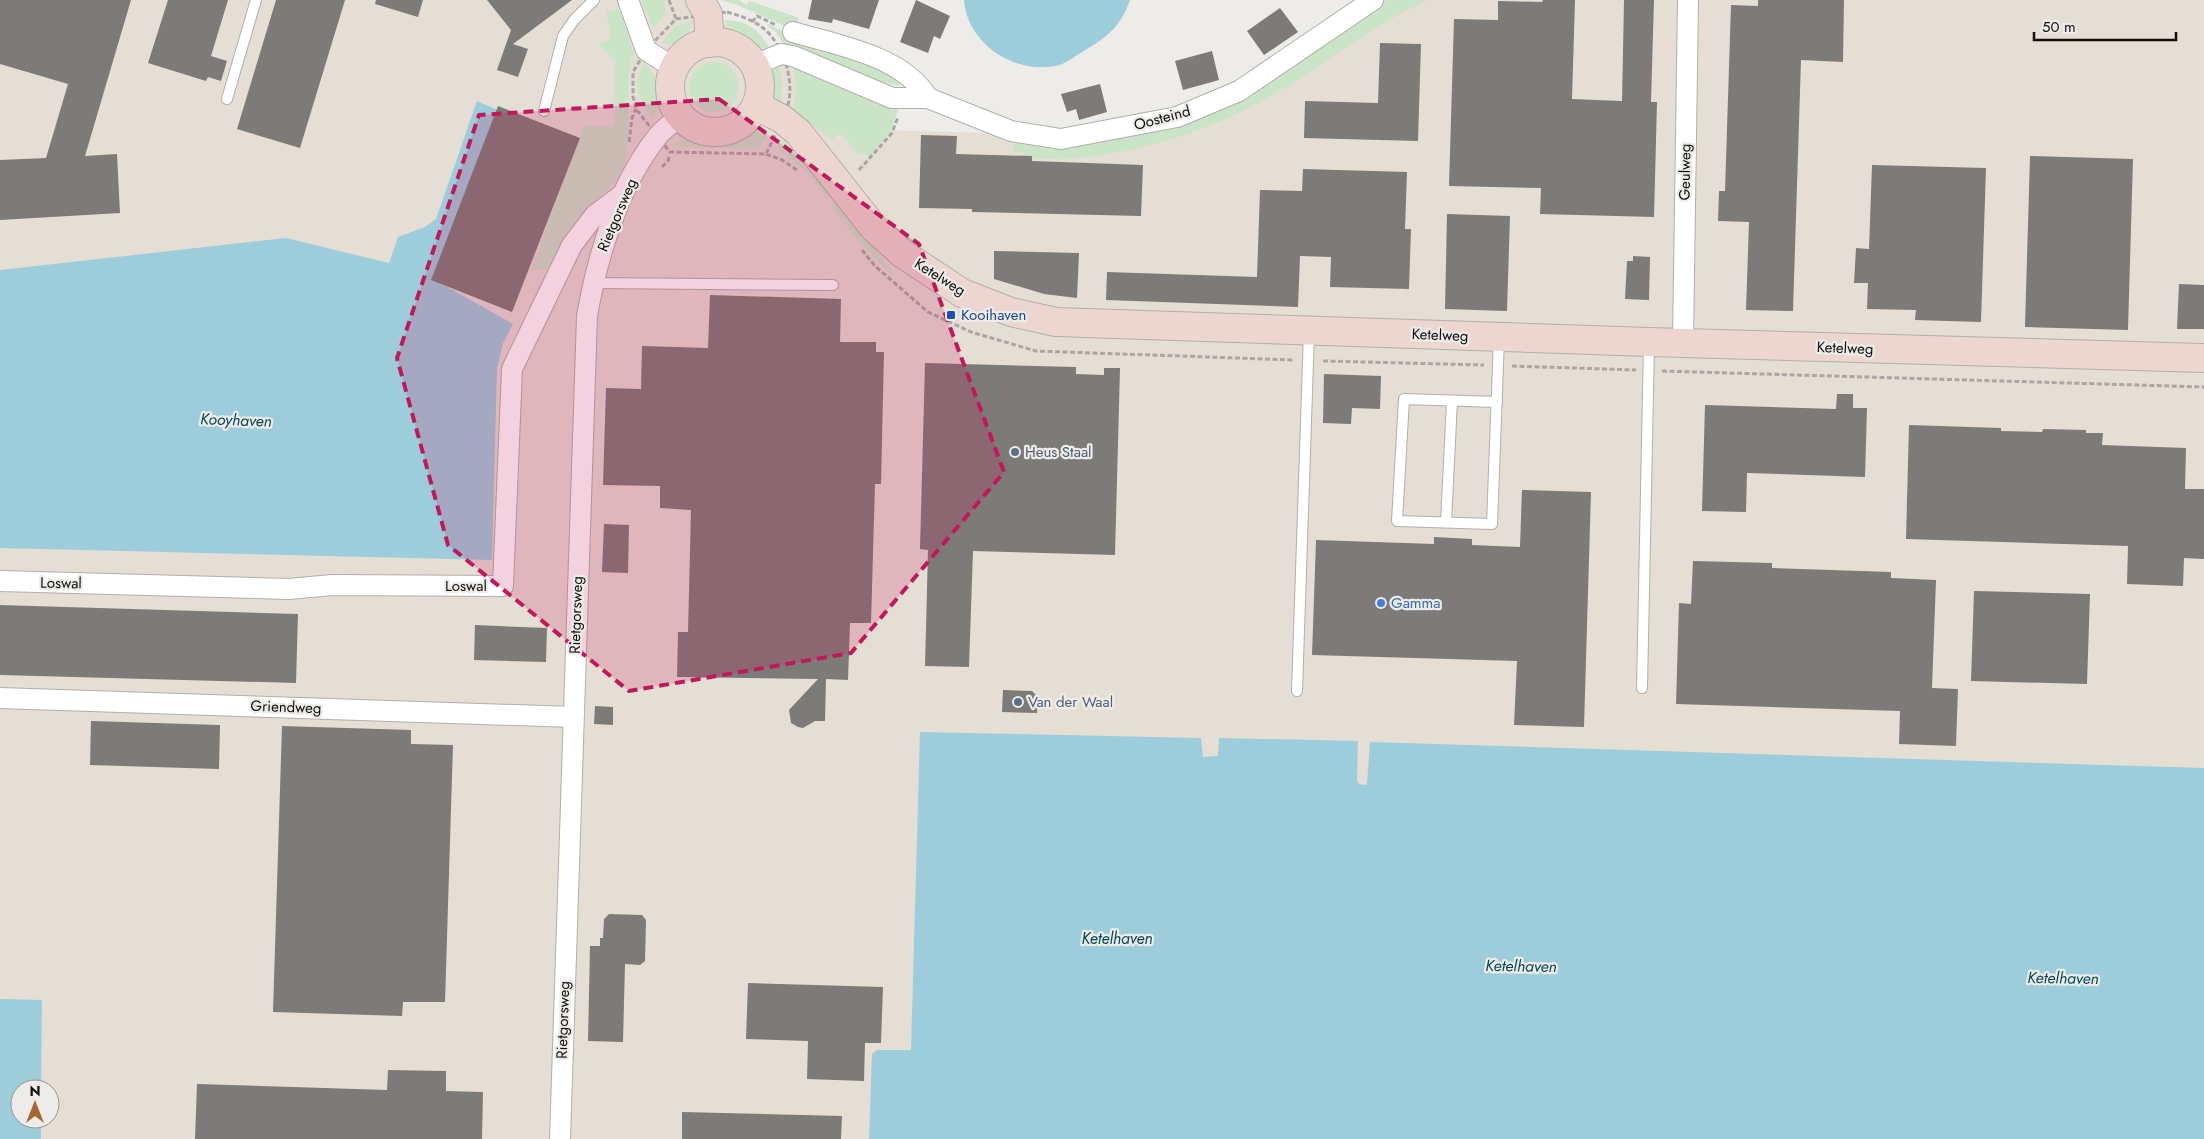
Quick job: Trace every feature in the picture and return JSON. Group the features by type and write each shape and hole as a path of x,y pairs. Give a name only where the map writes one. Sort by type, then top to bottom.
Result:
{"street":[{"path":"628,0 646,50 674,68"},
{"name":"Oosteind","path":"781,54 793,56 892,98 928,98 1011,131 1061,139 1177,116 1239,91 1373,0"},
{"name":"Geulweg","path":"1683,343 1688,0"},
{"path":"704,7 710,42"},
{"path":"793,32 855,50 905,71 921,85 928,98"},
{"path":"710,42 735,47 754,65 760,85 756,105 750,116 740,125 721,132 708,132 695,128 680,116 670,93 674,68 689,50 710,42"},
{"path":"754,65 781,54"},
{"name":"Ketelweg","path":"756,105 782,119 798,132 874,228 903,254 962,293 1011,312 1056,322 2204,358"},
{"name":"Rietgorsweg","path":"560,1139 572,716 587,316 601,252 625,193 657,137 680,116"},
{"name":"Loswal","path":"0,581 289,589 332,585 503,586 512,369 572,245 595,215 625,193"},
{"name":"Griendweg","path":"0,698 572,716"}],"lane":[{"path":"227,99 256,0"},
{"path":"544,110 563,36 574,20 594,0"},
{"path":"593,283 833,285"},
{"path":"1297,691 1309,330"},
{"path":"1497,402 1404,399 1397,521 1492,524 1497,402 1498,337"},
{"path":"1642,688 1649,342"},
{"path":"1446,522 1452,401"}],"path":[{"path":"669,0 676,19"},
{"path":"704,7 727,12 760,25 775,40 790,86 788,107 766,154 670,152 636,109 633,98 633,72 646,50 676,19 704,7"},
{"path":"752,22 757,16 793,32"},
{"path":"859,170 892,133 905,99"}],"highlighted area":[{"path":"719,99 919,244 1004,472 851,653 629,691 448,545 397,358 479,115"}],"shaded area":[{"path":"0,0 689,0 886,130 1156,138 1423,0 2204,0 2204,1139 0,1139"}],"green space":[{"path":"641,0 664,0 666,13 654,29"},
{"path":"720,0 739,0 748,6 747,3 750,1 799,18 794,30 735,4"},
{"path":"1385,0 1428,0 1369,32 1276,93 1203,129 1150,145 1096,156 1063,159 1024,158 1023,152 1013,152 1012,130 1152,129"},
{"path":"620,9 634,54 629,72 628,137 623,168 616,179 582,218 547,269 531,270 584,126 615,127 615,61 599,44 611,39 606,12"},
{"path":"724,20 732,20 751,27 761,35 769,47 762,49 749,46 737,37"},
{"path":"692,22 689,35 681,44 670,45 662,42 676,26"},
{"path":"768,24 791,35 851,54 901,82 899,86 875,80 784,45 776,32 767,26"},
{"path":"709,62 719,62 732,69 739,82 739,92 732,105 719,112 709,112 700,108 693,101 689,92 689,82 693,73 700,66"},
{"path":"644,64 655,76 660,90 659,105 652,119 638,93 638,78"},
{"path":"779,65 782,83 780,103 772,94 769,86 769,73"},
{"path":"794,68 882,106 899,108 890,132 868,157 863,152 859,155 840,133 832,139 793,111 797,90"},
{"path":"755,131 768,132 761,145 756,149 674,146 672,144 690,138 719,141"},
{"path":"781,139 792,148 833,195 827,199 803,168 780,152 778,146"},
{"path":"836,199 892,271 890,274 854,236 830,203"}],"water":[{"path":"964,0 1130,0 1121,19 1103,38 1062,64 1039,67 1023,65 1009,60 983,42 967,16"},
{"name":"Kooyhaven","path":"477,101 500,111 435,280 513,324 503,343 497,368 492,560 0,548 0,270 286,238 389,263 398,237 425,227 436,219"},
{"name":"Ketelhaven","path":"920,732 1201,738 1203,757 1218,756 1219,738 1358,741 1357,781 1359,784 1367,785 1370,742 2204,768 2204,1139 869,1139 872,1054 877,1050 911,1050"},
{"path":"0,999 42,1000 41,1079 10,1079 10,1129 41,1129 41,1139 0,1139"}],"building":[{"path":"0,0 131,0 85,156 117,154 120,213 0,220 0,160 46,158 68,84 0,64"},
{"path":"168,0 228,0 211,56 227,61 221,81 208,77 206,81 148,63"},
{"path":"276,0 345,0 300,148 237,129"},
{"path":"376,0 423,0 418,17 375,4"},
{"path":"487,0 572,0 513,44 528,49 518,77 497,70 511,30"},
{"path":"812,0 879,0 869,29 833,19 832,23 808,19"},
{"path":"916,0 950,16 940,39 934,36 928,53 900,42"},
{"path":"1543,0 1575,0 1572,99 1622,101 1624,0 1654,0 1651,102 1657,102 1654,217 1540,214 1541,188 1449,186 1454,19 1498,20 1498,1 1542,2"},
{"path":"1758,0 1844,0 1843,62 1801,60 1793,311 1746,310 1749,222 1718,221 1719,191 1725,191 1731,5 1758,6"},
{"path":"1280,8 1298,32 1264,55 1247,31"},
{"path":"1380,43 1421,44 1418,141 1304,138 1305,101 1378,103"},
{"path":"1212,51 1219,80 1183,90 1175,61"},
{"path":"1100,84 1107,112 1079,120 1076,109 1067,112 1061,94"},
{"path":"498,106 580,138 512,312 431,280"},
{"path":"921,135 957,136 956,154 1032,156 1032,161 1143,165 1141,216 972,212 972,209 919,208"},
{"path":"2030,156 2133,159 2128,330 2025,327"},
{"path":"1872,165 1986,168 1981,322 1915,320 1916,310 1867,309 1868,283 1854,283 1856,248 1869,249"},
{"path":"1303,169 1407,172 1405,229 1411,229 1409,289 1330,287 1331,257 1300,256 1298,307 1106,300 1107,272 1257,277 1260,190 1302,191"},
{"path":"1447,214 1510,216 1507,311 1445,309"},
{"path":"994,251 1079,253 1077,298 1044,294 994,279"},
{"path":"1633,256 1650,257 1649,300 1625,299 1627,261 1633,261"},
{"path":"2179,284 2204,285 2204,329 2177,329"},
{"path":"710,295 841,299 840,342 876,342 876,352 884,352 881,484 875,484 871,623 850,623 848,680 826,679 825,721 815,721 803,728 791,723 789,710 818,679 677,677 678,632 688,632 691,510 660,508 660,486 603,485 606,388 641,389 642,346 708,348"},
{"path":"925,363 1076,367 1076,374 1104,375 1104,368 1120,368 1115,555 973,551 969,667 925,666 928,550 920,549"},
{"path":"1324,374 1381,376 1380,409 1352,408 1351,424 1323,423"},
{"path":"1837,394 1853,394 1853,408 1867,408 1865,477 1747,473 1746,512 1702,511 1705,405 1836,409"},
{"path":"1909,425 2001,428 2001,431 2042,432 2043,429 2086,430 2086,433 2103,433 2102,445 2186,448 2185,489 2204,489 2204,559 2184,558 2183,586 2127,584 2128,546 1906,539"},
{"path":"1522,490 1591,492 1584,727 1514,725 1517,661 1312,655 1316,540 1434,544 1434,537 1472,539 1472,545 1520,547"},
{"path":"604,524 629,525 628,573 602,572"},
{"path":"1693,561 1772,563 1772,568 1891,572 1891,578 1936,580 1932,688 1958,689 1956,746 1899,744 1900,711 1676,704 1679,603 1691,604"},
{"path":"1974,591 2090,594 2087,684 1971,681"},
{"path":"0,605 298,614 296,683 0,675"},
{"path":"475,625 547,628 546,662 474,660"},
{"path":"1003,690 1032,691 1038,697 1037,713 1002,712"},
{"path":"595,706 613,707 613,725 594,724"},
{"path":"91,721 220,725 219,769 90,765"},
{"path":"282,726 411,730 411,744 453,745 445,1002 403,1002 402,1016 273,1012"},
{"path":"609,914 642,915 646,920 645,961 640,965 625,964 623,1042 588,1041 590,946 600,946 600,938 603,938 604,919"},
{"path":"748,983 883,987 881,1043 865,1043 864,1081 807,1079 808,1041 746,1039"},
{"path":"388,1070 446,1071 446,1091 483,1092 482,1139 195,1139 197,1084 387,1090"},
{"path":"682,1112 842,1116 841,1139 682,1139"}],"place":[{"name":"Kooihaven","path":"951,315"},
{"name":"Heus Staal","path":"1015,452"},
{"name":"Gamma","path":"1381,603"},
{"name":"Van der Waal","path":"1018,702"}]}
